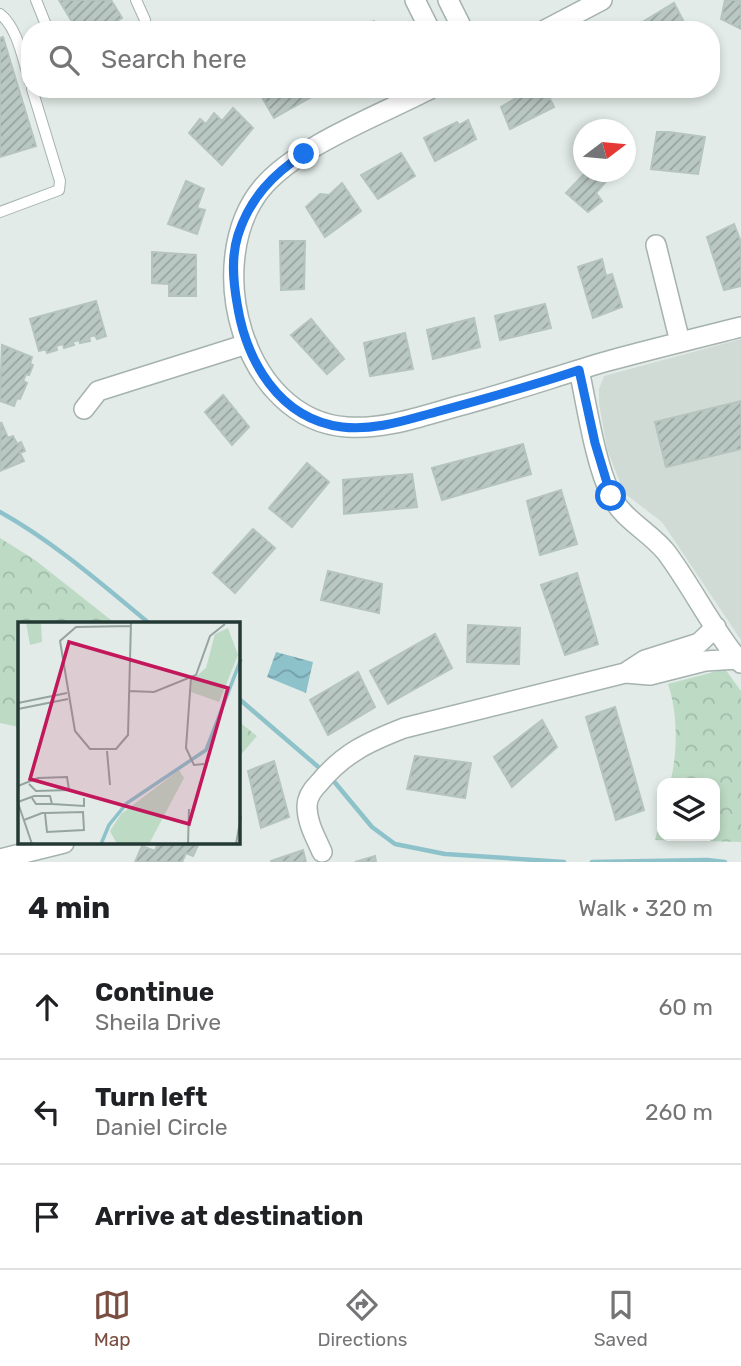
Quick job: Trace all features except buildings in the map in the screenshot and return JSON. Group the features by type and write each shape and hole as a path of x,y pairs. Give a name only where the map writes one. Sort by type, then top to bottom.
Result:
{"street":[{"path":"415,0 426,21"},
{"path":"448,0 458,21"},
{"path":"562,21 602,0"},
{"path":"413,98 304,154 274,176 249,209 238,234 234,255 235,293 247,344 261,373 283,400 313,419 342,427 388,424 741,327"},
{"path":"656,245 680,342"},
{"path":"84,409 99,391 247,344"},
{"path":"579,370 595,443 611,496 619,508 644,529 667,554 739,661"},
{"path":"625,673 645,660 699,643 716,627"},
{"path":"322,852 309,822 306,803 314,788 335,763 376,738 404,728 625,673 650,675 705,661 739,661"},
{"path":"0,859 60,844"}],"lane":[{"path":"36,0 44,21"},
{"path":"136,0 145,21"},
{"path":"1,17 17,40 21,53"},
{"path":"0,212 59,190 60,181 35,98"}],"shaded area":[{"path":"741,339 741,640 662,522 624,493 607,449 599,389 604,376"}],"green space":[{"path":"0,538 35,560 113,622 18,622 18,727 0,723"},
{"path":"725,669 741,691 741,842 698,841 720,841 720,778 671,778 676,733 674,707 668,684"},
{"path":"240,723 257,736 240,756"}],"water":[{"path":"276,652 313,662 306,693 267,677"}],"waterway":[{"path":"0,512 59,550 148,622"},
{"path":"240,700 323,771"},
{"path":"332,779 372,827 395,844 445,854 564,862"},
{"path":"592,862 725,862"}],"route":[{"path":"304,154 287,165 261,190 238,234 234,255 235,293 247,344 272,389 291,407 313,419 342,427 358,428 388,424 518,390 579,370 595,443 611,496"}]}
